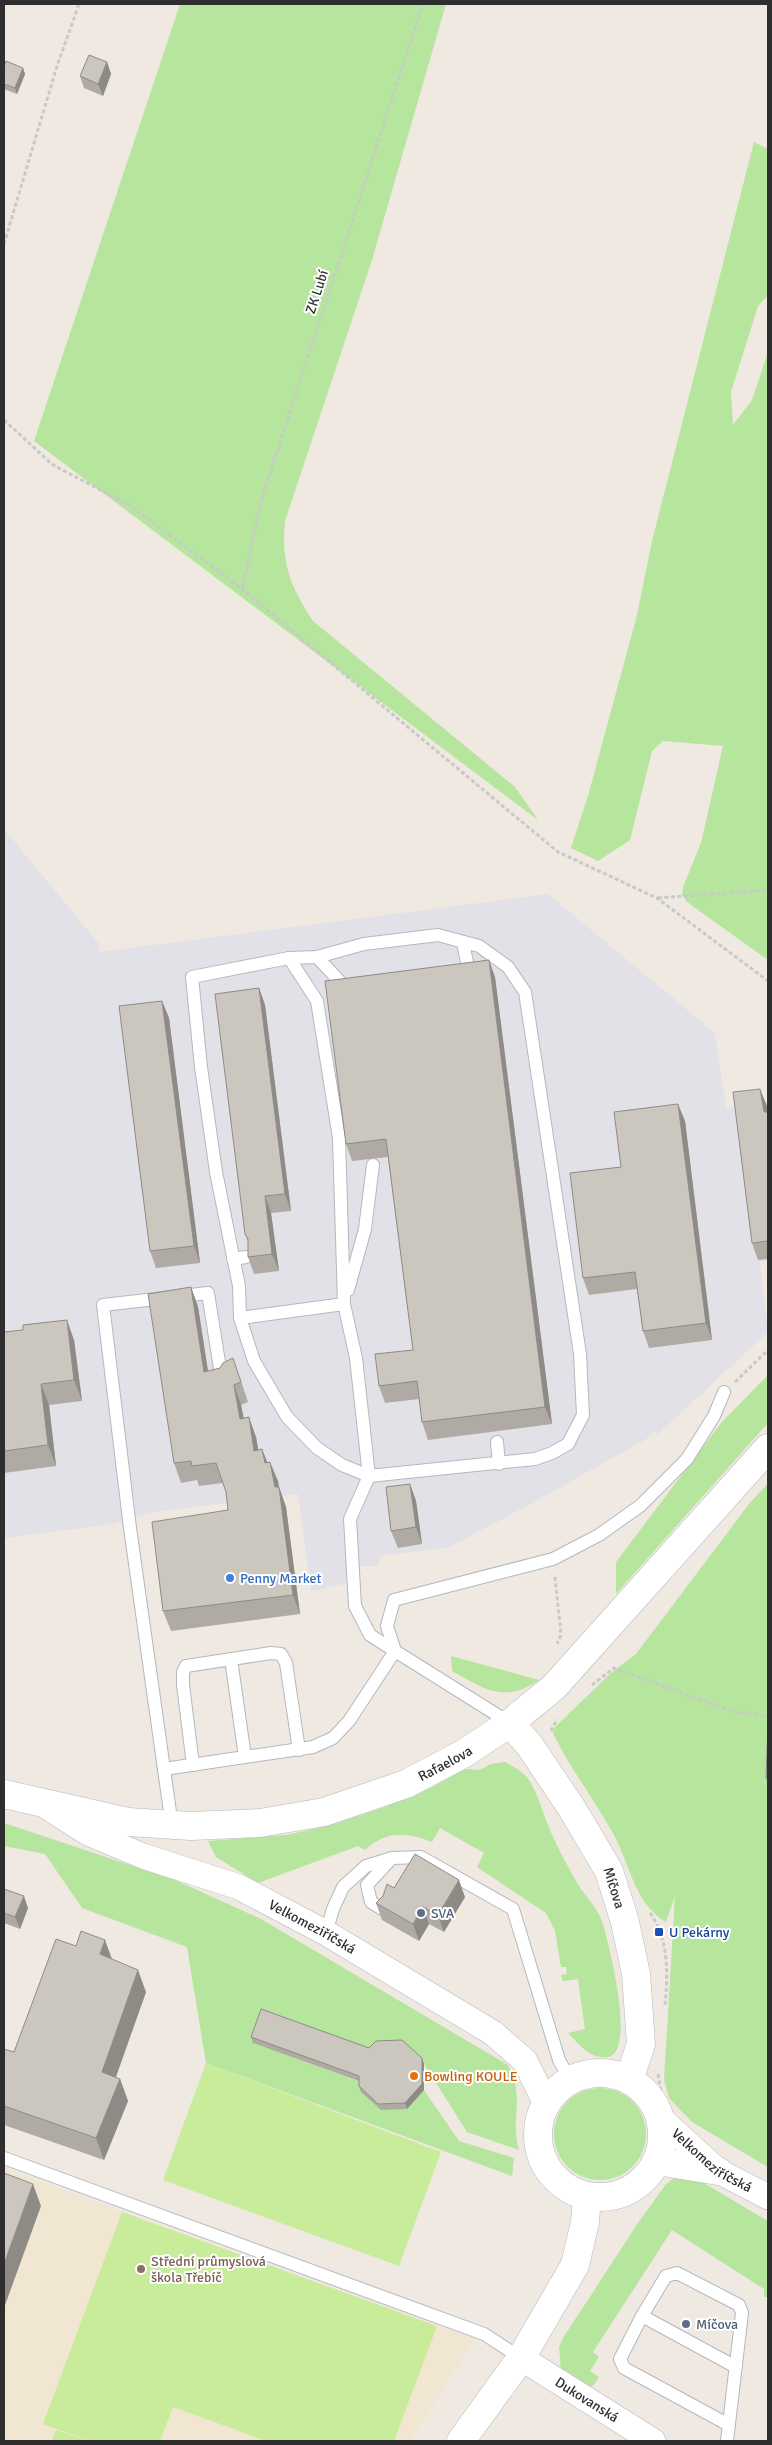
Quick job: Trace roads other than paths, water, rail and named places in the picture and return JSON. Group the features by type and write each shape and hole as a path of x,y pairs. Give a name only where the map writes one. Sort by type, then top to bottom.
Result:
{"street":[{"name":"Rafaelova","path":"4,1794 128,1822 172,1826 260,1823 324,1812 406,1784 463,1754 510,1723 554,1688 768,1448"},
{"name":"Míčova","path":"510,1723 530,1746 572,1807 609,1871 625,1922 636,1974 641,2044 629,2080"},
{"name":"Velkomeziříčská","path":"42,1804 88,1833 142,1856 240,1887 326,1933 493,2033 525,2061 546,2104"},
{"name":"Velkomeziříčská","path":"660,2119 662,2140 657,2161 645,2179 628,2192 608,2198 587,2197 568,2190 553,2178 542,2161 537,2142 538,2122 546,2104 556,2090 570,2080 589,2073 610,2073 629,2080 646,2093 660,2119 718,2171 768,2197"},
{"path":"657,2161 718,2171"},
{"path":"461,2441 521,2358 575,2266 585,2222 587,2197"},
{"name":"Dukovanská","path":"521,2358 653,2441"}],"lane":[{"path":"438,936 463,943 480,946 508,968 525,992 580,1354 583,1415 568,1444 552,1453 534,1459 369,1476 342,1465 317,1448 287,1417 254,1361 240,1318 240,1258 216,1172 203,1086 192,976 289,958 317,957 364,944 438,936"},
{"path":"463,943 468,967"},
{"path":"317,957 344,986"},
{"path":"289,958 317,1001 339,1138 344,1304 356,1358 369,1476 350,1519 355,1606 370,1635 510,1723"},
{"path":"344,1304 364,1228 373,1165"},
{"path":"172,1826 130,1528 103,1305 208,1293 222,1381"},
{"path":"240,1318 344,1304"},
{"path":"395,1650 387,1626 394,1600 553,1559 600,1535 640,1506 687,1459 714,1416 724,1392"},
{"path":"497,1442 498,1464"},
{"path":"164,1769 299,1750 314,1747 333,1738 349,1721 395,1650"},
{"path":"193,1765 182,1672 186,1666 271,1653 282,1654 286,1663 299,1750"},
{"path":"231,1659 245,1757"},
{"path":"326,1933 333,1909 343,1887 366,1866 392,1858 421,1857 513,1909 559,2060 570,2080"},
{"path":"382,1909 371,1902 367,1885 392,1858"},
{"path":"4,2158 484,2334 521,2358"},
{"path":"727,2441 729,2425 736,2367 742,2313 738,2305 677,2273 666,2276 642,2316 620,2360 624,2368 729,2425"},
{"path":"642,2316 736,2367"}],"place":[{"name":"Penny Market","path":"230,1578"},
{"name":"SVA","path":"421,1913"},
{"name":"U Pekárny","path":"659,1932"},
{"name":"Bowling KOULE","path":"414,2076"},
{"name":"Střední průmyslová škola Třebíč","path":"141,2269"},
{"name":"Míčova","path":"686,2324"}]}
